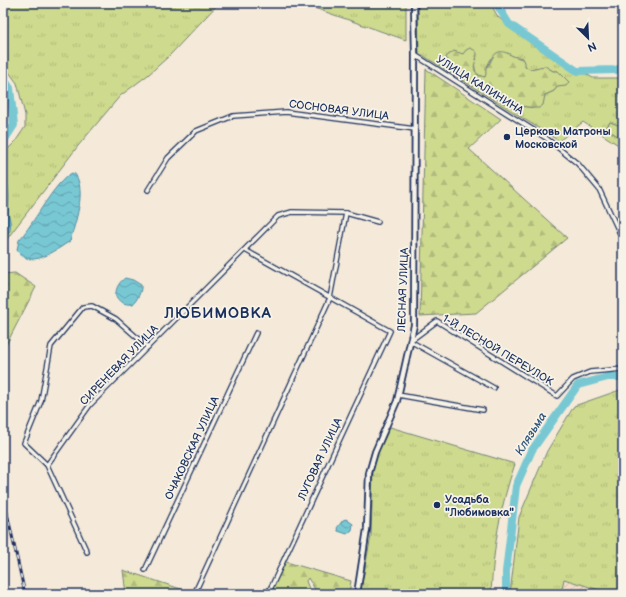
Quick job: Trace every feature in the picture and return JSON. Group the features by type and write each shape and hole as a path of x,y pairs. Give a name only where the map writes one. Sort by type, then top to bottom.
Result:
{"street":[{"name":"ЛЕСНАЯ УЛИЦА","path":"357,594 367,528 369,473 375,452 398,395 414,325 414,3"},
{"name":"УЛИЦА КАЛИНИНА","path":"415,55 546,138 578,164 600,189 623,240"},
{"name":"СОСНОВАЯ УЛИЦА","path":"148,190 168,158 196,131 233,116 286,112 414,129"},
{"name":"СИРЕНЕВАЯ УЛИЦА","path":"47,465 90,405 278,216 292,212 346,213 378,222"},
{"path":"196,590 330,298 346,213"},
{"path":"245,250 330,298"},
{"name":"ЛУГОВАЯ УЛИЦА","path":"268,594 390,331 330,298"},
{"path":"87,552 47,465 24,443 41,402 51,346 83,307 92,306 116,319 148,347"},
{"name":"1-Й ЛЕСНОЙ ПЕРЕУЛОК","path":"410,341 436,321 557,396 573,379 590,372 623,369"},
{"name":"ОЧАКОВСКАЯ УЛИЦА","path":"145,570 256,333"},
{"path":"410,341 494,388"},
{"path":"398,395 483,410"}],"shaded area":[{"path":"564,579 612,594 561,594"}],"green space":[{"path":"3,3 219,3 169,56 148,75 120,96 78,146 3,244 3,154 15,142 25,127 25,115 17,83 3,64"},
{"path":"300,3 406,3 406,40"},
{"path":"418,3 490,3 498,17 533,45 593,78 623,78 623,127 610,122 606,129 623,139 623,148 583,122 559,141 419,53","holes":["508,53 512,56 522,58 525,66 530,69 545,66 553,71 558,71 561,86 545,95 535,108 521,106 512,102 503,103 450,67 449,62 463,54 477,59 474,63 476,73 485,77 487,73 486,68 491,59"]},
{"path":"470,48 477,52 474,68 478,74 482,76 485,77 486,68 494,56 498,52 504,52 522,59 525,62 525,66 530,69 545,66 553,71 558,71 569,82 566,86 557,87 554,91 545,95 543,105 539,108 521,106 512,102 503,103 450,67 446,57 454,51 463,54"},
{"path":"426,69 501,119 469,149 567,238 476,313 420,316"},
{"path":"610,122 623,127 623,139 606,129"},
{"path":"15,273 36,287 5,347 3,357 3,274"},
{"path":"620,390 623,391 623,594 612,594 564,579 561,594 510,594 519,517 547,451 574,406"},
{"name":"Усадьба \"Любимовка\"","path":"390,427 515,464 505,496 498,528 493,561 491,594 360,594 371,536 373,471 377,454"},
{"path":"283,561 351,581 349,594 318,594 308,578 306,581 311,594 264,594"},
{"path":"123,570 196,594 126,594"}],"water":[{"path":"72,173 75,174 78,181 80,198 70,241 43,257 29,259 22,256 17,250 19,240 58,185"},
{"path":"3,174 8,187 10,231 3,237"},
{"path":"125,278 133,280 141,285 139,295 133,304 124,303 116,297 116,292 120,282"},
{"path":"346,519 353,524 352,530 347,534 338,531 337,528 343,520"}],"waterway":[{"name":"Клязьма","path":"496,3 509,24 577,71 615,70 623,68"},
{"name":"Клязьма","path":"3,78 10,88 14,125 3,142"},
{"name":"Клязьма","path":"506,594 506,572 516,486 532,450 578,385 608,377 623,377"}],"railway":[{"path":"3,495 25,594"}],"place":[{"name":"Церковь Матроны Московской","path":"507,137"},
{"name":"Усадьба \"Любимовка\"","path":"437,505"}],"district":[{"name":"ЛЮБИМОВКА","path":"218,313"}]}
